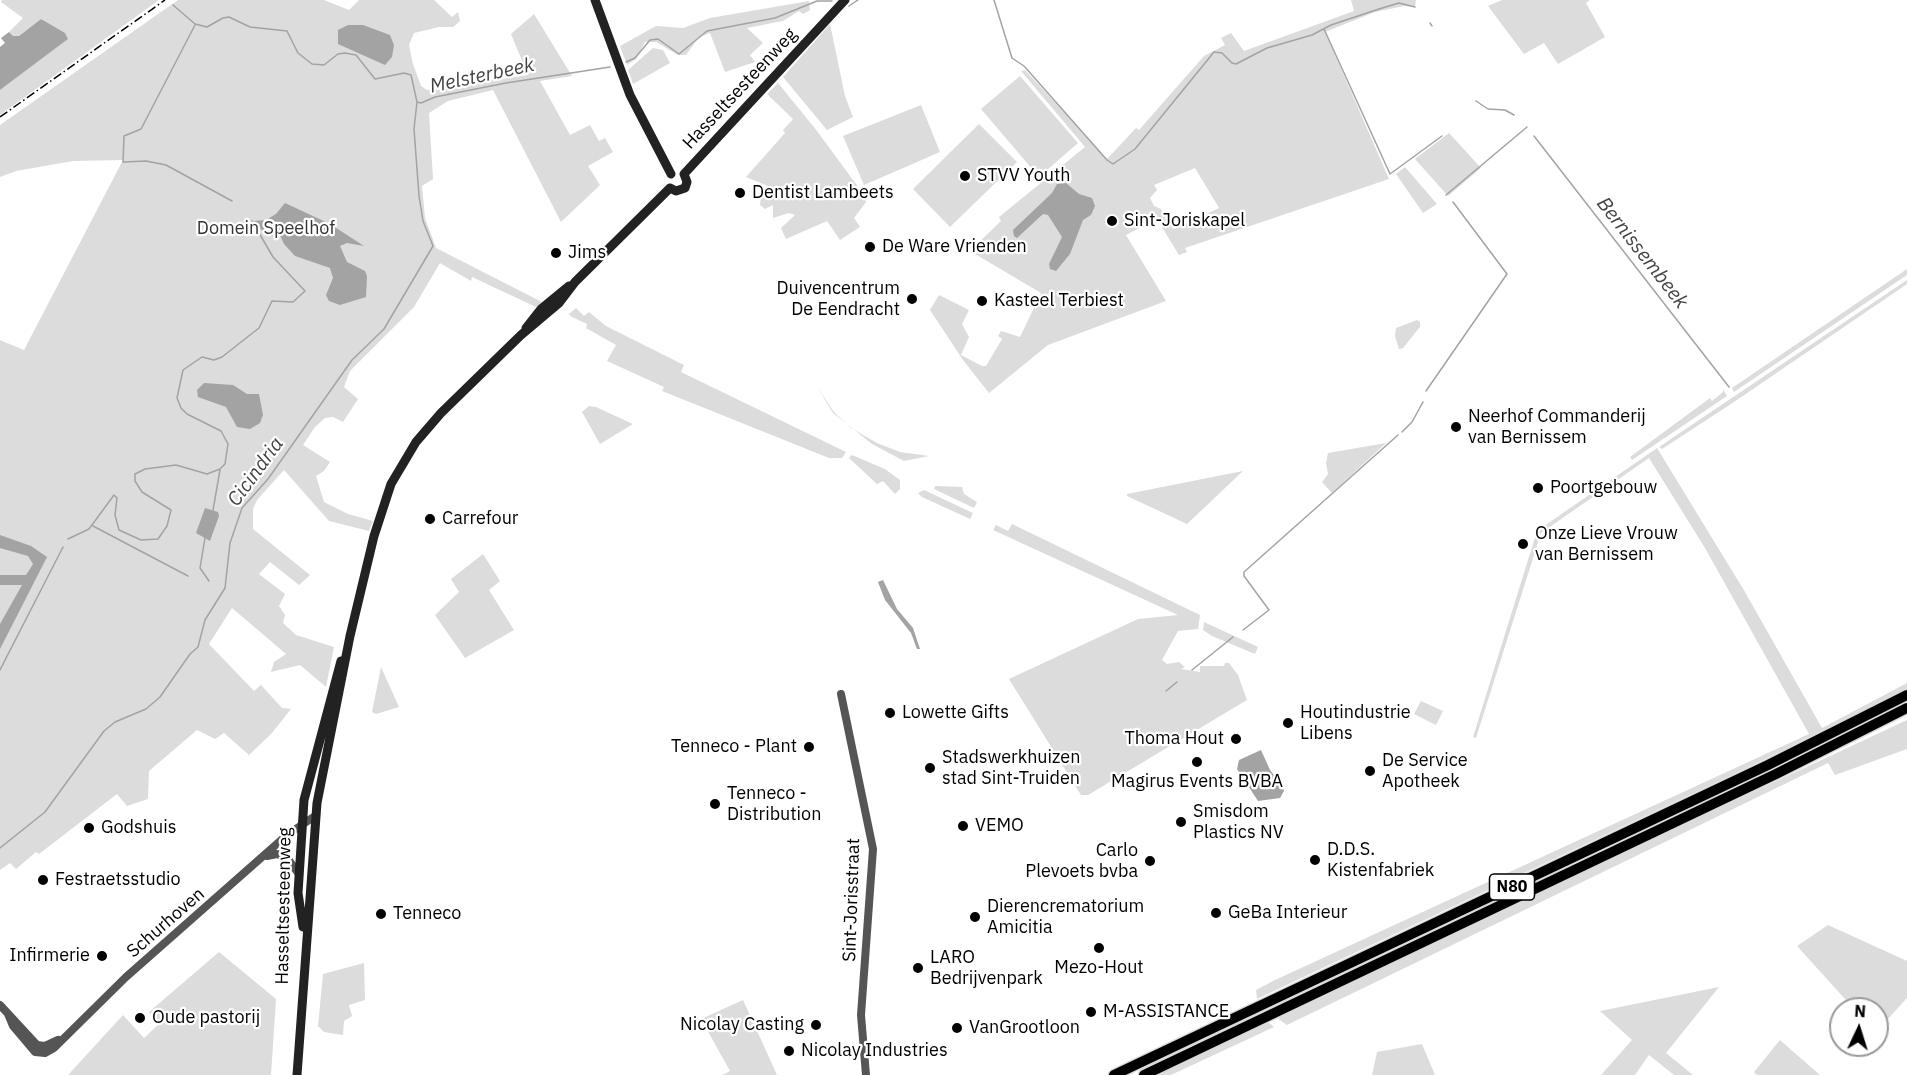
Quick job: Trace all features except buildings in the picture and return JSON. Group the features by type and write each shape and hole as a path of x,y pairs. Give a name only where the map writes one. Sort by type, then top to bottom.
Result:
{"highway":[{"name":"N80","path":"1114,1075 1768,765 1907,695"},
{"name":"N80","path":"1144,1075 1776,774 1907,708"}],"main road":[{"path":"595,0 630,94 671,174"},
{"name":"Hasseltsesteenweg","path":"684,174 844,0"},
{"path":"679,172 684,174 687,182 685,188 676,191 670,188 668,179 671,174 679,172"},
{"name":"Hasseltsesteenweg","path":"295,1075 304,931 298,893 302,824 308,777 350,636 384,503 399,467 428,427 521,335 559,303 575,282 670,188"},
{"name":"Hasseltsesteenweg","path":"295,1075 315,816 350,636"}],"street":[{"name":"Sint-Jorisstraat","path":"841,694 873,849 861,1015 862,1052 866,1075"},
{"name":"Schurhoven","path":"0,1005 40,1050 58,1040 262,857 315,816"},
{"path":"262,857 277,854 284,856 292,862 299,874"}],"green space":[{"path":"2,0 159,0 0,115 0,90 68,39 41,19 19,36 13,36 9,32 23,18 1,2"},
{"name":"Domein Speelhof","path":"178,0 324,0 349,10 359,0 434,0 452,17 458,12 460,21 453,27 439,27 414,33 409,45 413,64 421,86 427,90 528,75 511,34 534,14 572,76 540,81 570,135 590,125 599,141 605,138 613,152 588,166 600,185 561,222 493,90 448,101 429,113 433,179 422,186 425,218 436,248 542,302 536,307 472,277 471,281 440,263 414,307 350,371 344,387 358,399 343,422 333,417 325,418 315,427 303,445 330,462 324,471 316,476 324,502 348,514 373,521 369,531 329,521 284,470 257,500 253,509 253,529 310,575 299,585 270,562 259,574 285,594 279,606 285,615 283,623 296,635 334,647 326,687 300,665 271,672 274,662 286,654 232,608 209,644 254,691 261,685 282,708 291,709 272,733 249,755 224,733 215,739 197,730 149,771 148,799 127,806 117,794 16,869 10,863 0,870 0,340 24,350 123,160 73,161 16,171 0,177 0,125"},
{"path":"1351,0 1416,0 1415,7 1404,6 1375,12 1325,32 1389,179 1185,248 1187,252 1179,255 1157,219 1126,235 1166,301 1048,345 989,393 963,360 930,310 939,295 969,310 962,324 969,337 961,355 982,366 986,366 1002,339 998,336 1001,331 1020,337 1041,293 970,251 1001,221 999,217 1085,147 1021,71 1025,70 1107,159 1136,128 1139,130 1204,56 1225,45 1221,38 1231,33 1244,51 1354,11","holes":["1195,168 1219,208 1173,229 1161,209 1154,206 1150,198 1157,190 1154,185"]},
{"path":"1502,0 1590,0 1586,3 1605,37 1558,64 1544,43 1524,54 1488,6"},
{"path":"809,1 810,10 803,14 799,11 783,21 747,28 763,43 750,55 755,62 725,72 710,33 699,37 686,55 678,55 656,42 645,42 636,59 627,65 620,46 656,26 683,28 710,18"},
{"path":"830,24 845,96 853,117 827,130 783,77"},
{"path":"653,48 663,50 670,63 633,84 628,70"},
{"path":"1020,76 1078,143 1039,177 981,109"},
{"path":"778,83 864,195 866,202 854,218 860,227 840,240 827,221 786,239 781,228 795,215 789,213 773,218 773,205 765,209 760,205 761,197 770,187 746,177 785,133 783,130 793,119 767,94"},
{"path":"921,105 940,152 864,185 843,136"},
{"name":"STVV Youth","path":"979,124 1017,162 950,227 913,189"},
{"path":"1449,133 1481,168 1448,196 1415,159"},
{"path":"1405,167 1437,204 1423,213 1396,174"},
{"path":"1907,269 1907,275 1734,392 1732,388"},
{"path":"1907,280 1907,284 1731,404 1662,449 1659,447"},
{"path":"576,308 584,316 589,312 606,326 684,365 681,372 846,452 842,458 829,458 662,391 664,387 607,361 616,345 586,328 587,324 572,317 569,314"},
{"path":"1417,320 1420,322 1420,327 1403,348 1399,349 1395,336 1396,328"},
{"path":"816,385 834,412 846,424 833,413"},
{"path":"1723,389 1727,396 1632,460 1630,457 1710,398 1712,401 1723,392"},
{"path":"589,406 633,424 600,444 582,412"},
{"path":"854,430 877,443 900,452 929,456 904,461 872,444"},
{"path":"1386,443 1332,493 1322,482 1328,474 1326,463 1328,453"},
{"path":"1657,448 1745,592 1822,728 1907,683 1907,689 1751,766 1257,999 1256,990 1275,980 1809,734 1705,548 1649,458 1541,533 1476,738 1473,737 1537,531"},
{"path":"852,455 885,469 900,480 900,489 895,494 883,481 877,484 849,458"},
{"path":"1243,471 1187,524 1127,496 1127,494"},
{"path":"935,486 962,487 964,494 977,502 974,508 934,489"},
{"path":"924,490 973,513 970,519 922,497 918,493"},
{"path":"1012,524 1200,615 1198,629 1178,631 1162,660 1167,664 1179,662 1185,667 1181,669 1200,672 1200,666 1224,666 1225,663 1229,663 1238,675 1247,700 1088,795 1081,795 1009,679 1138,619 1178,615 993,530 996,525 1008,531"},
{"path":"483,554 500,581 489,590 514,630 465,658 435,615 459,592 451,579"},
{"path":"1204,622 1258,647 1255,654 1212,636 1203,630"},
{"path":"381,667 399,707 376,714 372,712"},
{"path":"1421,701 1443,711 1436,725 1414,714"},
{"path":"1907,720 1907,749 1835,775 1828,763 1287,1025 1277,1018 1558,883"},
{"path":"1828,925 1907,961 1907,998 1889,1018 1889,997 1843,997 1797,946"},
{"path":"219,952 276,999 271,1075 68,1075 123,1015 144,1038 159,1024 149,1012"},
{"path":"364,963 365,1000 349,1005 352,1016 344,1021 343,1035 324,1032 318,1026 323,974"},
{"path":"1719,987 1666,1053 1693,1075 1674,1075 1649,1055 1635,1075 1601,1075 1632,1040 1600,1011"},
{"path":"743,1000 777,1075 722,1075 730,1071 701,1019"},
{"path":"1268,1022 1274,1027 1171,1075 1157,1075"},
{"path":"1780,1040 1820,1075 1757,1075 1754,1072"},
{"path":"1422,1044 1435,1075 1372,1075 1377,1052"}],"shaded area":[{"path":"41,19 65,33 68,39 0,90 0,47 5,43 1,38 9,32 13,36 19,36"},
{"path":"348,25 363,25 390,35 394,45 392,57 385,65 338,44 338,30"},
{"path":"1066,183 1079,194 1092,198 1095,206 1091,215 1083,220 1070,254 1056,271 1050,269 1049,264 1062,237 1048,215 1043,214 1017,238 1013,230 1052,193 1057,184"},
{"path":"285,203 330,224 364,246 347,243 340,246 347,262 365,271 367,276 366,297 340,305 329,301 326,295 333,278 330,268 295,256 284,244 279,233 272,236 265,234 254,221 266,220 276,214"},
{"path":"204,383 233,385 247,394 259,394 263,415 260,423 250,429 237,427 226,407 198,397 197,390"},
{"path":"205,508 218,512 219,516 210,541 196,533"},
{"path":"0,535 31,546 47,557 0,649 0,624 22,585 0,585 0,575 26,575 33,564 28,556 0,548"},
{"path":"883,580 897,609 913,628 920,649 917,649 911,633 885,600 878,582"},
{"path":"1261,750 1270,770 1283,787 1284,791 1280,798 1258,801 1237,769 1239,760"}],"waterway":[{"name":"Melsterbeek","path":"849,6 858,0"},
{"path":"994,0 1012,58 1024,66 1113,164 1135,149 1214,52 1222,53 1236,64 1267,48 1312,35 1331,25 1379,9 1399,3 1415,7"},
{"name":"Melsterbeek","path":"626,62 635,58 650,40 658,39 679,54 707,31 775,18 817,1 832,1"},
{"name":"Melsterbeek","path":"173,5 195,24 207,27 229,17 250,27 287,31 298,53 312,64 324,65 338,54 345,53 356,55 375,79 404,73 411,75 417,102 421,103 435,97 506,83 610,67"},
{"path":"195,25 141,129 124,136 123,162 146,161 166,165 232,201"},
{"path":"1324,29 1390,174 1442,136"},
{"path":"1476,101 1488,109 1505,110 1514,115"},
{"name":"Cicindria","path":"0,848 45,812 104,731 115,722 146,709 160,697 190,654 198,647 205,620 225,588 230,543 242,508 268,479 352,360 384,329 433,246 423,221 419,196 414,129 417,102"},
{"path":"1446,195 1527,127"},
{"name":"Bernissembeek","path":"1534,136 1729,387"},
{"path":"1426,391 1507,274 1453,202"},
{"path":"68,539 89,529 114,495 117,498 115,515 119,530 141,540 158,539 167,526 171,510 142,492 135,481 135,474 145,469 176,465 207,474 220,469 225,464 228,444 221,431 187,414 181,408 177,398 183,370 202,357 214,360 222,357 259,328 272,301 293,302 305,291 273,257 252,221"},
{"path":"1402,432 1412,422 1423,402"},
{"path":"1243,630 1269,610 1244,576 1244,572 1398,435"},
{"path":"213,510 220,470"},
{"path":"93,526 188,576"},
{"path":"205,538 200,568 209,581"},
{"path":"0,670 63,547"},
{"path":"1192,670 1233,637"},
{"path":"1166,691 1177,682"}],"railway":[{"path":"0,117 165,0"}],"place":[{"name":"STVV Youth","path":"965,176"},
{"name":"Dentist Lambeets","path":"740,193"},
{"name":"Sint-Joriskapel","path":"1112,221"},
{"name":"De Ware Vrienden","path":"870,247"},
{"name":"Jims","path":"556,253"},
{"name":"Duivencentrum De Eendracht","path":"912,299"},
{"name":"Kasteel Terbiest","path":"982,301"},
{"name":"Neerhof Commanderij van Bernissem","path":"1456,427"},
{"name":"Poortgebouw","path":"1538,488"},
{"name":"Carrefour","path":"430,519"},
{"name":"Onze Lieve Vrouw van Bernissem","path":"1523,544"},
{"name":"Lowette Gifts","path":"890,713"},
{"name":"Houtindustrie Libens","path":"1288,723"},
{"name":"Thoma Hout","path":"1236,739"},
{"name":"Tenneco - Plant","path":"809,747"},
{"name":"Magirus Events BVBA","path":"1197,762"},
{"name":"Stadswerkhuizen stad Sint-Truiden","path":"930,768"},
{"name":"De Service Apotheek","path":"1370,771"},
{"name":"Tenneco - Distribution","path":"715,804"},
{"name":"Smisdom Plastics NV","path":"1181,822"},
{"name":"VEMO","path":"963,826"},
{"name":"Godshuis","path":"89,828"},
{"name":"D.D.S. Kistenfabriek","path":"1315,860"},
{"name":"Carlo Plevoets bvba","path":"1150,861"},
{"name":"Festraetsstudio","path":"43,880"},
{"name":"GeBa Interieur","path":"1216,913"},
{"name":"Tenneco","path":"381,914"},
{"name":"Dierencrematorium Amicitia","path":"975,917"},
{"name":"Mezo-Hout","path":"1099,948"},
{"name":"Infirmerie","path":"102,956"},
{"name":"LARO Bedrijvenpark","path":"918,968"},
{"name":"M-ASSISTANCE","path":"1091,1012"},
{"name":"Oude pastorij","path":"140,1018"},
{"name":"Nicolay Casting","path":"816,1025"},
{"name":"VanGrootloon","path":"957,1028"},
{"name":"Nicolay Industries","path":"789,1051"}]}
